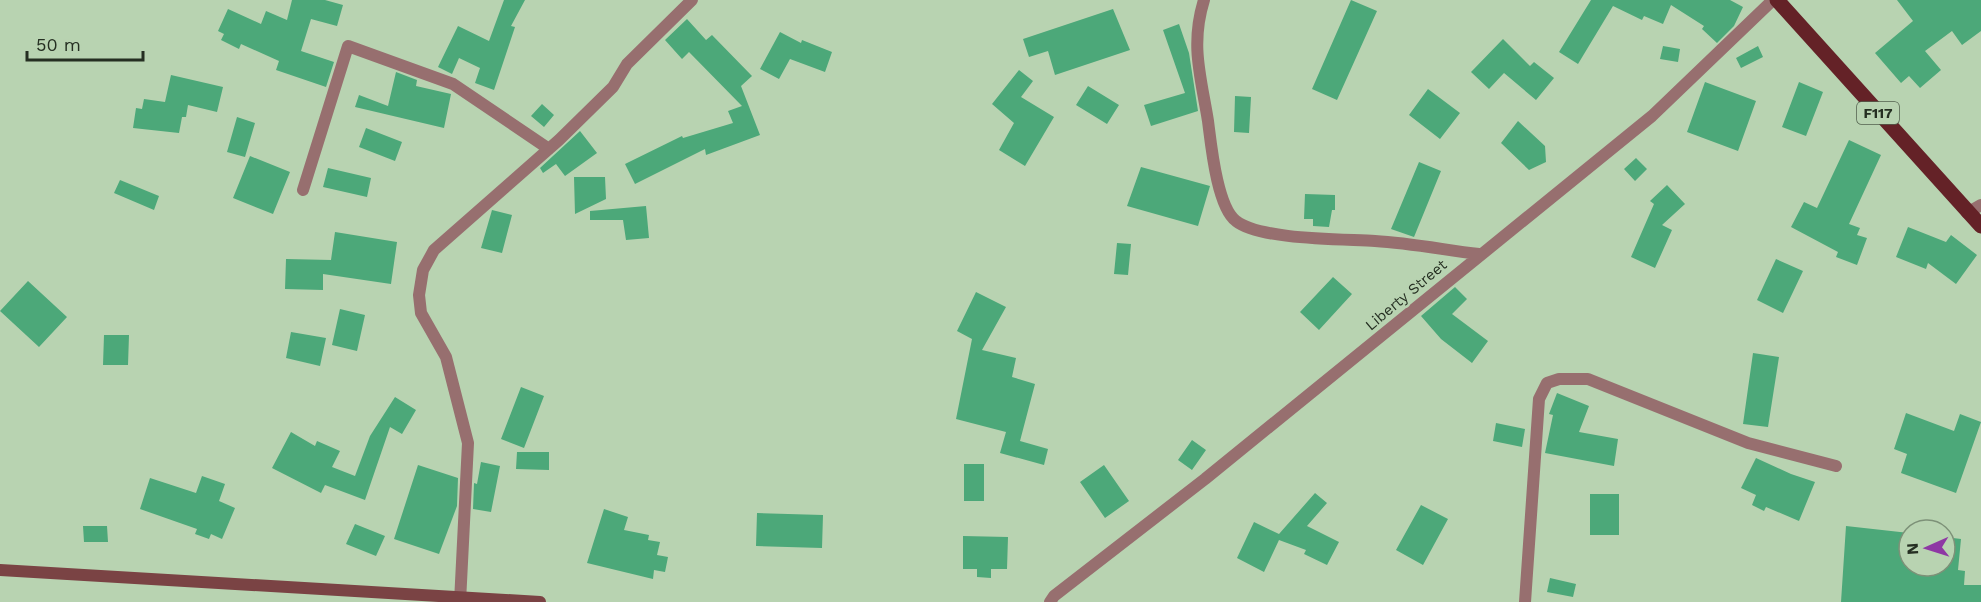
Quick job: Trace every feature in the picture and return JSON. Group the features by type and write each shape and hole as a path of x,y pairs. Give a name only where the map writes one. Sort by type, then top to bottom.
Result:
{"main road":[{"name":"F117","path":"1775,0 1981,226"},
{"path":"0,570 540,602"}],"street":[{"path":"460,599 468,443 446,357 421,313 419,295 423,270 434,250 549,149 613,87 627,64 692,0"},
{"path":"1204,0 1195,44 1198,73 1224,201 1235,220 1247,226 1300,237 1377,241 1479,254"},
{"name":"Liberty Street","path":"1050,602 1054,596 1205,479 1479,254 1652,116 1775,0"},
{"path":"303,190 348,46 453,84 549,149"},
{"path":"1967,213 1981,205"},
{"path":"1525,602 1539,399 1546,383 1559,379 1588,379 1748,443 1836,466"}],"building":[{"path":"292,0 325,0 343,5 337,26 311,19 301,51 334,62 326,87 276,70 279,61 241,44 239,49 221,40 224,34 218,31 228,9 261,24 266,11 287,20"},
{"path":"504,0 525,0 511,26 515,27 494,90 475,83 480,68 459,58 452,74 438,67 458,26 489,41"},
{"path":"1351,0 1377,11 1337,100 1312,89"},
{"path":"1591,0 1730,0 1743,7 1734,26 1717,43 1702,29 1704,26 1671,5 1663,24 1644,16 1642,20 1613,6 1578,64 1559,52"},
{"path":"1897,0 1981,0 1981,31 1962,45 1952,31 1925,51 1941,70 1920,88 1909,76 1901,83 1875,53 1913,21"},
{"path":"1113,9 1130,50 1055,75 1048,51 1029,57 1023,39"},
{"path":"687,19 706,40 712,35 752,76 741,86 760,135 706,155 705,149 635,184 625,164 682,136 683,138 733,123 728,111 742,106 689,52 682,59 665,40"},
{"path":"1179,24 1189,53 1198,111 1151,126 1144,105 1185,93 1163,30"},
{"path":"780,32 801,43 802,40 832,52 825,72 790,59 779,79 760,69"},
{"path":"1503,39 1530,66 1534,62 1554,78 1536,100 1504,73 1489,89 1471,72"},
{"path":"1663,46 1680,49 1678,62 1660,59"},
{"path":"1758,46 1763,57 1741,68 1736,58"},
{"path":"1019,70 1033,81 1021,97 1054,117 1025,166 999,150 1014,123 992,104"},
{"path":"396,72 417,80 416,86 451,94 444,128 355,107 359,95 388,106"},
{"path":"171,75 223,87 217,112 188,105 186,117 182,117 179,133 133,128 136,108 142,109 144,99 165,102"},
{"path":"1705,82 1756,101 1738,151 1687,132"},
{"path":"1799,82 1823,92 1806,136 1782,127"},
{"path":"1088,86 1119,105 1107,124 1076,105"},
{"path":"1428,89 1460,113 1440,139 1409,115"},
{"path":"1235,96 1251,97 1249,133 1234,132"},
{"path":"542,104 554,115 544,127 531,116"},
{"path":"237,117 255,123 245,157 227,152"},
{"path":"1518,121 1545,146 1546,162 1529,170 1501,143"},
{"path":"366,128 402,142 395,161 359,147"},
{"path":"580,131 597,153 565,176 556,164 543,173 540,168"},
{"path":"1849,140 1881,155 1849,224 1860,228 1857,235 1867,238 1857,265 1836,257 1838,252 1791,227 1804,202 1817,208"},
{"path":"250,156 290,172 273,214 233,198"},
{"path":"1636,158 1647,169 1635,181 1624,169"},
{"path":"1419,162 1441,171 1414,237 1391,229"},
{"path":"1141,167 1210,186 1198,226 1127,206"},
{"path":"328,168 371,178 367,197 323,187"},
{"path":"574,177 605,177 606,199 575,214"},
{"path":"120,180 159,196 154,210 114,193"},
{"path":"1667,185 1685,204 1662,225 1672,230 1655,268 1631,257 1654,204 1650,201"},
{"path":"1305,194 1335,195 1335,210 1332,210 1329,227 1313,226 1313,219 1304,219"},
{"path":"646,206 649,238 626,240 623,220 590,220 590,211"},
{"path":"492,210 512,215 502,253 481,248"},
{"path":"1908,227 1946,242 1951,235 1977,255 1956,284 1928,263 1926,269 1896,257"},
{"path":"335,232 397,242 391,284 323,274 323,290 285,289 286,259 331,260"},
{"path":"1117,243 1131,244 1128,275 1114,274"},
{"path":"1776,259 1803,271 1783,313 1757,300"},
{"path":"1333,277 1352,294 1319,330 1300,312"},
{"path":"28,281 67,317 39,347 0,311"},
{"path":"1455,287 1467,299 1452,314 1488,341 1472,363 1441,339 1421,316"},
{"path":"976,292 1006,307 982,350 1016,358 1012,377 1035,384 1020,441 1048,449 1044,465 1000,453 1006,432 956,419 972,339 957,331"},
{"path":"340,309 365,315 357,351 332,345"},
{"path":"291,332 326,338 320,366 286,358"},
{"path":"104,335 129,335 128,365 103,365"},
{"path":"1753,353 1779,357 1768,427 1743,424"},
{"path":"521,387 544,396 524,448 501,439"},
{"path":"1557,393 1589,406 1579,432 1618,439 1614,466 1545,453 1553,415 1549,414"},
{"path":"395,397 416,410 402,434 390,427 365,500 325,485 321,493 272,468 291,432 315,446 317,441 340,451 332,467 355,476 370,436"},
{"path":"1906,413 1954,431 1960,414 1981,422 1956,493 1901,473 1907,454 1894,449"},
{"path":"1496,423 1525,429 1522,447 1493,441"},
{"path":"1192,440 1206,450 1192,470 1178,460"},
{"path":"517,452 549,452 549,470 516,469"},
{"path":"1756,458 1815,482 1799,521 1766,507 1764,511 1752,505 1756,495 1741,488"},
{"path":"481,462 500,466 491,512 473,509 474,483 477,484"},
{"path":"964,464 984,464 984,501 964,501"},
{"path":"418,465 458,478 457,506 439,554 394,539"},
{"path":"1104,465 1129,501 1105,518 1080,482"},
{"path":"202,476 225,484 219,501 235,508 222,539 211,534 209,539 195,534 197,529 140,509 150,478 196,493"},
{"path":"1315,493 1327,503 1307,526 1339,542 1327,565 1304,554 1306,550 1279,540 1264,572 1237,558 1254,522 1279,534"},
{"path":"1590,494 1619,494 1619,535 1590,535"},
{"path":"1421,505 1448,519 1423,565 1396,550"},
{"path":"604,509 628,517 624,530 649,535 648,540 660,542 657,555 668,557 665,572 654,570 653,579 587,563"},
{"path":"757,513 823,515 822,548 756,546"},
{"path":"355,524 385,536 376,556 346,544"},
{"path":"83,526 107,526 108,542 84,542"},
{"path":"1846,526 1897,532 1897,578 1957,578 1957,538 1961,539 1958,570 1965,571 1964,585 1981,585 1981,602 1841,602"},
{"path":"963,536 1008,537 1007,569 991,569 991,578 977,577 977,569 963,569"},
{"path":"1550,578 1576,584 1573,597 1547,592"}]}
